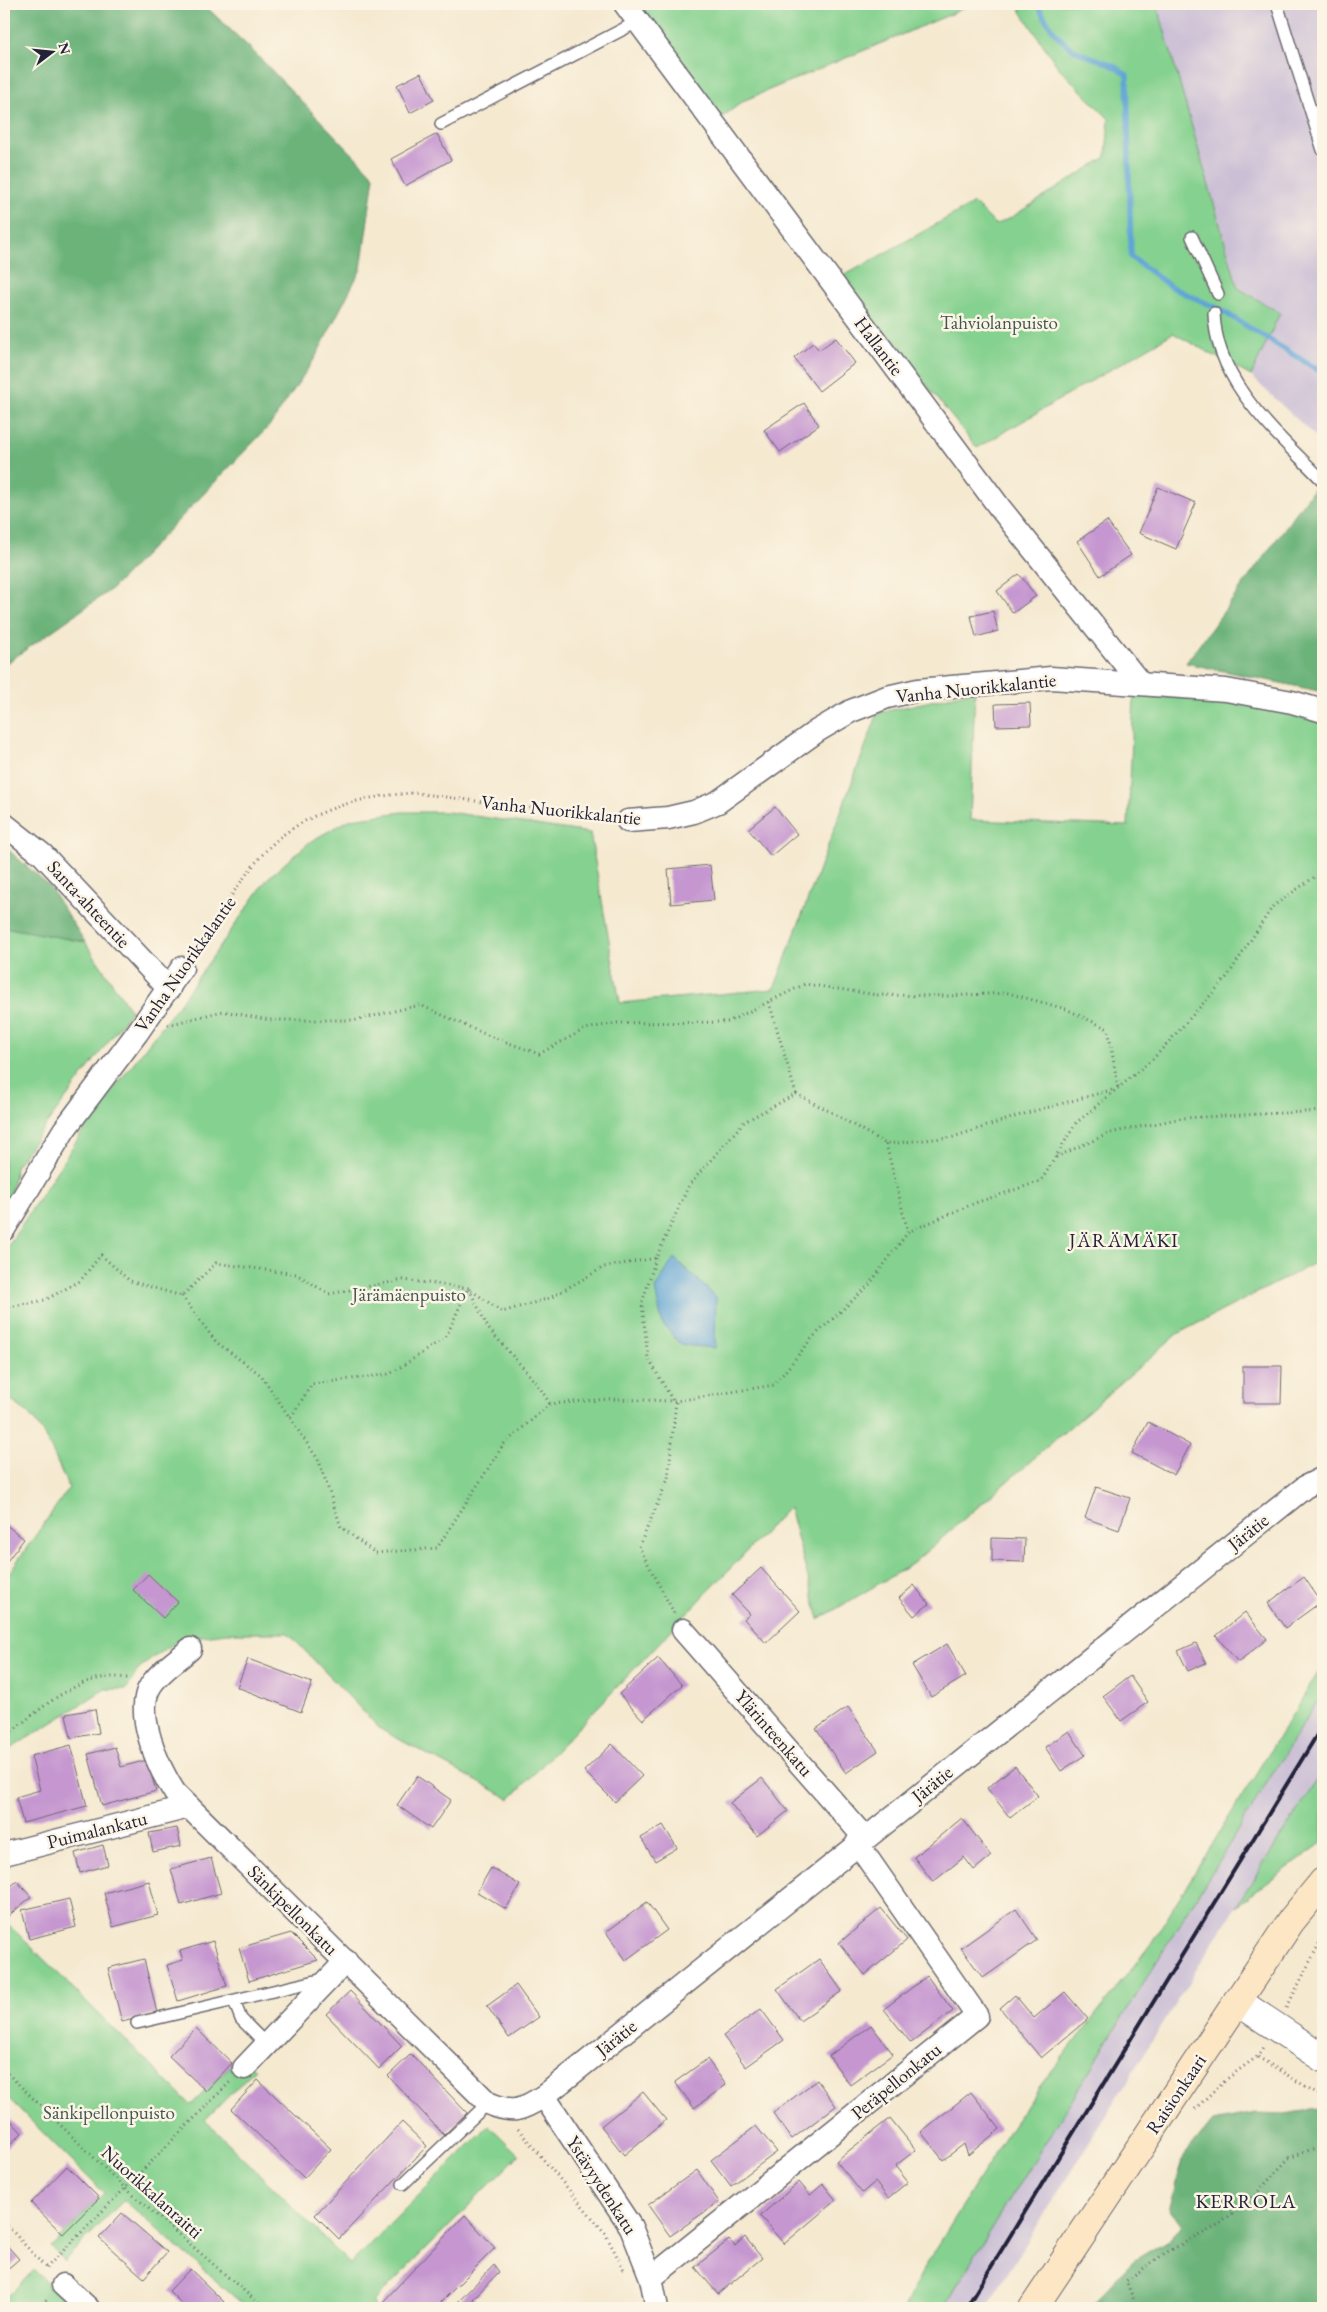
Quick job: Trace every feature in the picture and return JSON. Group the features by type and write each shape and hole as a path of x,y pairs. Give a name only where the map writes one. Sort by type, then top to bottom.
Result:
{"main road":[{"name":"Raisionkaari","path":"1033,2308 1291,1921 1323,1882"}],"street":[{"name":"Hallantie","path":"631,13 1000,508 1140,683"},
{"name":"Vanha Nuorikkalantie","path":"628,821 668,818 694,812 718,802 818,731 851,711 887,697 918,690 1051,678 1235,691 1292,702 1323,711"},
{"name":"Santa-ahteentie","path":"4,824 43,855 169,989"},
{"name":"Vanha Nuorikkalantie","path":"4,1229 64,1130 138,1032 182,968"},
{"name":"Järätie","path":"544,2096 861,1840 1305,1487 1323,1478"},
{"name":"Ylärinteenkatu","path":"683,1630 861,1840"},
{"path":"151,1684 190,1649"},
{"name":"Sänkipellonkatu","path":"151,1684 144,1698 145,1715 156,1758 164,1777 175,1793 495,2106"},
{"name":"Puimalankatu","path":"4,1854 189,1807"},
{"name":"Peräpellonkatu","path":"651,2278 977,2016 861,1840"},
{"path":"244,2068 346,1961"},
{"path":"1237,2002 1323,2058"},
{"path":"495,2106 517,2110 544,2096"},
{"name":"Ystävyydenkatu","path":"544,2096 631,2227 651,2278 657,2308"},
{"path":"63,2285 88,2308"}],"lane":[{"path":"1277,4 1323,150"},
{"path":"441,124 631,13"},
{"path":"1192,237 1218,294"},
{"path":"1214,313 1214,330 1224,361 1238,387 1323,481"},
{"path":"137,2023 330,1978"},
{"path":"234,2000 241,2019 266,2044"},
{"path":"402,2184 495,2106"}],"path":[{"name":"Vanha Nuorikkalantie","path":"182,968 256,864 282,835 312,818 350,802 385,794 416,793 628,821"},
{"path":"4,1308 45,1300 80,1280 101,1255 130,1281 182,1296 216,1342 261,1375 291,1417 319,1461 341,1527 375,1553 438,1548 504,1444 550,1404 609,1399 674,1401 774,1385 812,1338 869,1285 908,1232 975,1203 1041,1181 1076,1123 1154,1058 1227,977 1273,906 1323,871"},
{"path":"138,1032 223,1011 269,1020 356,1020 420,1005 487,1035 539,1054 584,1029 617,1023 728,1022 805,984 877,995 948,996 1008,994 1066,1009 1108,1029 1118,1088"},
{"path":"770,1002 796,1094 886,1144 953,1137 1027,1113 1118,1088"},
{"path":"683,1630 639,1547 668,1479 674,1401 648,1358 642,1303 656,1258 689,1185 744,1122 796,1094"},
{"path":"1055,1158 1110,1133 1182,1118 1323,1111"},
{"path":"886,1144 908,1232"},
{"path":"182,1296 216,1263 296,1274 329,1294 403,1280 468,1288 502,1312 550,1298 604,1267 656,1258"},
{"path":"468,1288 488,1328 532,1377 550,1404"},
{"path":"291,1417 312,1384 390,1374 446,1337 468,1288"},
{"path":"4,1737 73,1687 88,1680 117,1676 151,1684"},
{"path":"1190,2114 1224,2081 1258,2056 1276,2027 1323,1936"},
{"path":"1258,2056 1323,2098"},
{"path":"46,2268 244,2068"},
{"name":"Nuorikkalanraitti","path":"4,2070 125,2188 264,2308"},
{"path":"495,2106 605,2233 625,2272"},
{"path":"1138,2308 1126,2281 1165,2253 1217,2226 1255,2195 1289,2158 1323,2145"},
{"path":"4,2222 63,2285"}],"shaded area":[{"path":"1157,4 1323,4 1323,444 1251,376 1280,313 1239,288"},
{"path":"1323,1692 1323,1771 1236,1906 986,2308 943,2308"}],"green space":[{"path":"16,4 203,4 250,48 374,176 361,269 315,358 271,424 113,588 4,665 4,15"},
{"path":"638,4 970,4 956,12 745,100 722,117"},
{"name":"Tahviolanpuisto","path":"1016,4 1157,4 1238,288 1280,313 1251,376 1173,333 977,448 840,278 974,203 996,225 1012,217 1106,157 1109,119 1058,67"},
{"path":"1323,476 1323,692 1186,663"},
{"name":"Järämäenpuisto","path":"975,691 970,820 1128,826 1134,696 1222,700 1292,714 1323,724 1323,1259 1177,1334 912,1564 819,1619 789,1507 510,1799 380,1729 288,1633 226,1633 180,1639 139,1668 127,1689 105,1689 4,1753 4,1580 69,1488 51,1448 37,1424 17,1405 4,1397 4,1252 94,1114 180,1003 268,878 311,841 351,819 402,812 448,812 590,833 620,1003 774,989 878,713"},
{"path":"4,846 49,886 85,942 4,927"},
{"path":"4,927 85,942 131,1011 17,1164 4,1223"},
{"path":"1323,1665 1323,1692 943,2308 904,2308 921,2273 1012,2126 1037,2090 1150,1945"},
{"path":"1323,1771 1323,1842 1236,1906"},
{"name":"Sänkipellonpuisto","path":"4,1920 191,2105 241,2055 255,2069 205,2120 350,2264 489,2125 519,2155 373,2302 375,2308 247,2308 124,2200 64,2261 51,2247 104,2193 4,2094"},
{"path":"1319,2109 1323,2112 1323,2308 1088,2308 1133,2261 1168,2240 1182,2226 1170,2210 1184,2156 1213,2121 1255,2113 1283,2114"},
{"path":"34,2270 73,2308 4,2308 4,2300"}],"water":[{"path":"674,1258 716,1297 715,1348 681,1345 662,1323 655,1289"}],"building":[{"path":"421,73 434,100 410,113 397,85"},
{"path":"437,134 451,160 405,186 391,159"},
{"path":"836,338 855,363 819,391 794,358 813,343 819,350"},
{"path":"804,403 819,425 780,452 764,430"},
{"path":"1158,487 1196,503 1176,549 1139,533"},
{"path":"1107,521 1131,555 1100,576 1077,541"},
{"path":"1019,574 1036,596 1013,613 997,591"},
{"path":"993,611 998,631 976,637 971,616"},
{"path":"1030,703 1031,725 996,726 995,704"},
{"path":"775,807 797,834 771,856 748,829"},
{"path":"710,865 714,900 671,904 668,869"},
{"path":"1243,1366 1282,1366 1281,1403 1243,1403"},
{"path":"1148,1422 1190,1445 1174,1475 1132,1453"},
{"path":"1096,1487 1130,1498 1119,1530 1085,1518"},
{"path":"4,1525 24,1539 4,1565"},
{"path":"992,1538 1025,1539 1024,1562 992,1561"},
{"path":"761,1568 800,1611 766,1643 744,1619 750,1614 732,1595"},
{"path":"148,1574 178,1602 163,1618 133,1590"},
{"path":"1304,1577 1321,1602 1285,1628 1268,1603"},
{"path":"914,1585 929,1604 914,1616 899,1598"},
{"path":"1245,1612 1267,1639 1238,1662 1216,1636"},
{"path":"1196,1643 1206,1663 1188,1671 1178,1651"},
{"path":"947,1644 966,1676 931,1697 912,1665"},
{"path":"658,1658 682,1685 643,1720 619,1694"},
{"path":"248,1659 312,1683 301,1712 237,1687"},
{"path":"1130,1676 1148,1702 1121,1721 1103,1696"},
{"path":"848,1707 878,1751 846,1773 816,1729"},
{"path":"95,1709 99,1733 71,1738 66,1714"},
{"path":"1069,1731 1085,1755 1061,1771 1045,1747"},
{"path":"612,1744 642,1776 615,1802 584,1771"},
{"path":"71,1745 87,1806 23,1823 16,1797 40,1790 31,1756"},
{"path":"115,1747 121,1767 147,1760 156,1791 102,1806 88,1754"},
{"path":"1015,1766 1038,1796 1010,1818 987,1788"},
{"path":"417,1776 451,1800 431,1829 397,1805"},
{"path":"762,1778 788,1811 757,1836 730,1803"},
{"path":"962,1818 991,1856 974,1870 964,1857 933,1882 914,1857"},
{"path":"663,1825 677,1848 655,1861 641,1838"},
{"path":"177,1828 181,1846 153,1852 149,1833"},
{"path":"103,1845 108,1865 80,1873 75,1853"},
{"path":"211,1858 221,1893 181,1905 171,1869"},
{"path":"491,1868 520,1885 506,1909 477,1892"},
{"path":"17,1881 31,1897 7,1917 4,1913 4,1892"},
{"path":"149,1881 158,1915 113,1927 104,1893"},
{"path":"69,1899 76,1927 29,1939 22,1910"},
{"path":"647,1902 667,1930 626,1960 606,1932"},
{"path":"881,1908 907,1940 865,1975 839,1943"},
{"path":"1016,1909 1037,1940 983,1978 961,1948"},
{"path":"291,1933 318,1960 249,1981 239,1948"},
{"path":"213,1941 227,1986 178,2001 167,1965 183,1960 180,1951"},
{"path":"144,1959 157,2013 122,2022 108,1968"},
{"path":"819,1959 842,1991 800,2021 777,1989"},
{"path":"927,1976 953,2011 911,2043 884,2009"},
{"path":"516,1985 539,2017 509,2038 487,2006"},
{"path":"350,1991 402,2046 379,2069 326,2014"},
{"path":"1065,1992 1088,2019 1041,2058 1000,2008 1015,1995 1034,2018"},
{"path":"761,2009 784,2040 746,2067 723,2036"},
{"path":"871,2025 893,2054 850,2085 829,2056"},
{"path":"196,2028 232,2063 206,2091 169,2056"},
{"path":"411,2054 467,2113 444,2135 388,2076"},
{"path":"707,2059 726,2085 694,2108 675,2082"},
{"path":"258,2080 331,2149 304,2178 231,2109"},
{"path":"817,2080 836,2106 792,2139 773,2113"},
{"path":"643,2092 666,2120 624,2155 601,2126"},
{"path":"971,2092 1000,2129 968,2155 964,2144 943,2160 921,2132"},
{"path":"4,2113 22,2133 4,2150"},
{"path":"890,2118 916,2150 895,2166 908,2182 888,2198 875,2182 862,2193 836,2161"},
{"path":"402,2122 427,2146 339,2239 315,2215"},
{"path":"756,2126 777,2152 731,2186 711,2160"},
{"path":"67,2166 99,2198 63,2234 31,2203"},
{"path":"697,2170 719,2202 670,2236 648,2205"},
{"path":"799,2182 810,2195 823,2184 836,2200 784,2244 760,2216"},
{"path":"122,2213 167,2252 144,2278 99,2238"},
{"path":"465,2215 495,2248 435,2308 381,2308 379,2306"},
{"path":"745,2237 762,2258 718,2294 695,2267 729,2240 735,2246"},
{"path":"4,2242 19,2259 4,2272"},
{"path":"494,2265 499,2272 473,2299 476,2308 458,2308 456,2304"},
{"path":"190,2269 224,2302 218,2308 186,2308 169,2291"}],"waterway":[{"path":"1037,4 1050,26 1066,44 1081,53 1111,65 1127,75 1131,257 1171,287 1219,309 1323,373"}],"railway":[{"path":"966,2308 1323,1725"}],"district":[{"name":"JÄRÄMÄKI","path":"1124,1240"},
{"name":"KERROLA","path":"1246,2201"}]}
